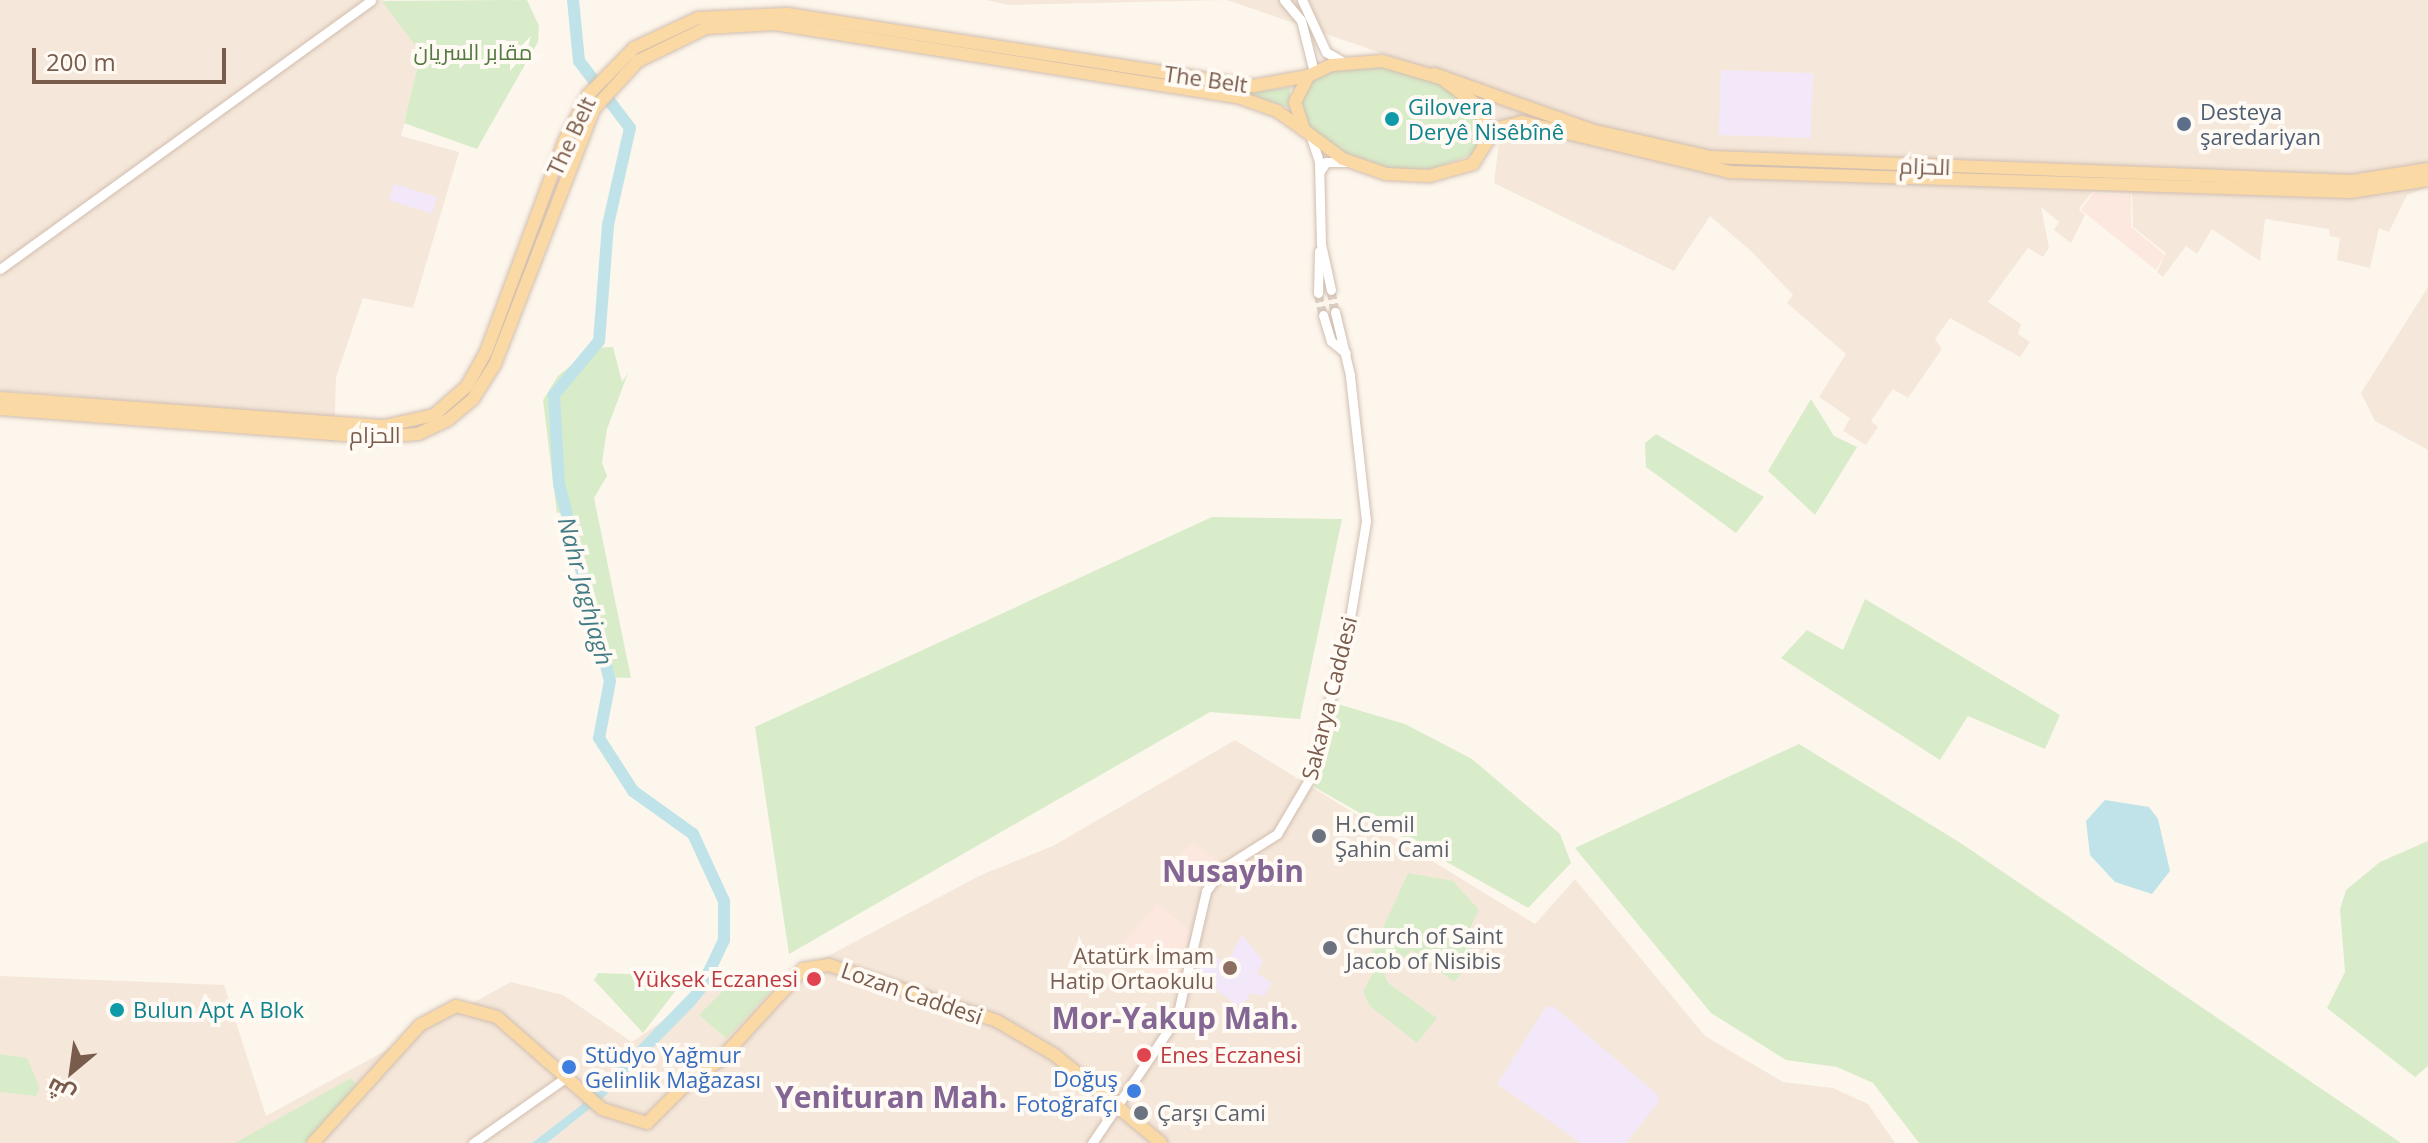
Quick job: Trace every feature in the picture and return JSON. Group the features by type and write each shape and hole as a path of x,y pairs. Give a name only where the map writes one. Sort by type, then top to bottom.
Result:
{"main road":[{"name":"The Belt","path":"589,105 634,48 681,23 760,11 1253,86 1311,74"},
{"name":"The Belt","path":"605,83 650,53 689,33 775,24 1250,100 1307,134"},
{"path":"1382,61 1434,74 1480,107 1488,140 1470,166 1434,176 1386,174 1349,162 1307,134 1295,102 1311,74 1345,63 1382,61"},
{"name":"الحزام","path":"1434,74 1591,130 1711,157 2326,181 2380,180 2428,169"},
{"name":"الحزام","path":"0,409 297,426 405,436 448,420 473,399 495,364 589,105"},
{"name":"الحزام","path":"1488,140 1498,128 1522,122 1730,172 2350,192 2428,180"},
{"path":"0,398 297,426"},
{"name":"Lozan Caddesi","path":"565,1078 602,1109 647,1123 689,1081 719,1061 803,969 829,965 997,1021 1055,1055 1119,1107"},
{"path":"313,1143 420,1025 456,1006 497,1017 565,1078"},
{"path":"1119,1107 1161,1143"}],"street":[{"path":"0,269 371,0"},
{"path":"1284,0 1301,20 1311,74"},
{"path":"1302,0 1326,52 1345,63"},
{"path":"1307,134 1320,171 1318,293"},
{"path":"1320,171 1326,162 1349,162"},
{"path":"1321,236 1331,290"},
{"name":"Sakarya Caddesi","path":"1092,1143 1119,1107 1179,1013 1206,891 1223,868 1277,834 1310,778 1361,565 1362,469 1346,353 1335,312"},
{"path":"1323,315 1331,341 1346,353"},
{"path":"473,1143 565,1078"}],"shaded area":[{"path":"0,0 383,0 421,53 401,136 459,152 413,308 363,298 336,377 334,442 76,396 0,391"},
{"path":"986,0 1227,0 1009,5"},
{"path":"1227,0 2428,0 2428,187 2407,195 2389,232 2379,228 2370,268 2337,260 2340,238 2330,236 2329,229 2265,219 2260,261 2212,229 2197,254 2186,246 2163,277 2157,272 2166,253 2133,227 2132,194 2092,192 2079,209 2085,215 2071,243 2054,230 2059,222 2041,207 2049,248 2043,257 2028,248 1988,302 2021,324 2018,334 2030,342 2020,357 1950,318 1935,339 1942,349 1908,398 1893,389 1871,421 1878,427 1866,445 1843,431 1850,418 1819,397 1846,354 1787,303 1793,295 1751,251 1710,216 1674,271 1494,183 1499,142 1474,85"},
{"path":"1721,70 1813,73 1811,138 1719,135"},
{"path":"394,184 437,197 432,213 389,200"},
{"path":"2093,193 2131,195 2131,227 2165,255 2156,270 2081,210"},
{"path":"2428,287 2428,450 2375,421 2361,393"},
{"path":"1235,740 1535,924 1575,879 1705,1036 1783,1082 1833,1088 1868,1104 1895,1143 0,1143 0,976 224,985 266,1116 511,982 563,995 632,1042 727,976 790,976 981,875 1053,846"},
{"path":"1193,843 1222,864 1204,889 1175,860"},
{"path":"1157,903 1190,931 1174,991 1120,947"},
{"name":"Atatürk İmam Hatip Ortaokulu","path":"1242,935 1263,961 1257,973 1272,983 1264,996 1251,993 1240,1008 1197,974 1207,953 1227,963"},
{"path":"1553,1006 1658,1095 1658,1103 1626,1143 1581,1143 1497,1084 1546,1007"}],"green space":[{"name":"مقابر السريان","path":"527,0 539,26 538,42 477,149 404,123 421,53 382,1"},
{"path":"759,15 1255,92 1290,87 1290,108 1253,96 922,44 709,23 653,45 611,79 629,57 687,25"},
{"path":"1381,67 1438,83 1472,107 1482,135 1474,154 1429,170 1387,168 1346,154 1308,126 1302,102 1312,80 1333,71"},
{"path":"613,347 622,382 628,373 607,429 602,463 607,476 594,498 631,678 608,677 589,625 569,532 563,512 557,513 543,400 558,376 592,348"},
{"path":"1811,399 1834,436 1857,447 1815,515 1768,471"},
{"path":"1656,434 1764,497 1736,533 1646,467 1645,443"},
{"path":"1212,517 1342,519 1300,719 1210,712 789,954 755,727"},
{"path":"1865,599 2060,715 2045,749 1968,716 1940,760 1781,658 1807,630 1843,650"},
{"path":"1334,703 1405,724 1472,759 1560,834 1571,863 1528,908 1314,787"},
{"path":"1799,744 1959,842 2401,1143 1919,1143 1873,1083 1837,1067 1786,1060 1711,1013 1575,848"},
{"path":"2428,841 2428,1066 2415,1077 2327,1008 2345,972 2340,909 2346,890 2380,862"},
{"path":"1408,873 1453,881 1479,910 1471,926 1473,960 1454,982 1412,950 1393,969 1372,952"},
{"path":"1379,963 1388,983 1437,1018 1417,1043 1370,1006 1363,991"},
{"path":"598,973 687,976 643,1033 594,980"},
{"path":"739,975 781,981 726,1038 699,1015"},
{"path":"0,1054 27,1058 40,1088 36,1096 0,1092"},
{"path":"351,1078 358,1086 305,1143 235,1143"}],"water":[{"path":"2105,800 2149,807 2158,819 2170,871 2152,894 2115,882 2090,855 2086,821"},
{"path":"711,971 712,984 693,1007 603,1098 547,1143 532,1143 580,1106"}],"waterway":[{"name":"Nahr Jaghjagh","path":"573,0 579,61 630,128 608,225 599,341 554,395 559,484 610,681 599,738 633,791 693,834 724,901 724,940 703,984"}],"tunnel":[{"path":"1331,290 1335,312"},
{"path":"1318,293 1323,315"}],"place":[{"name":"Gilovera Deryê Nisêbînê","path":"1392,119"},
{"name":"Desteya şaredariyan","path":"2184,124"},
{"name":"H.Cemil Şahin Cami","path":"1319,836"},
{"name":"Church of Saint Jacob of Nisibis","path":"1330,948"},
{"name":"Atatürk İmam Hatip Ortaokulu","path":"1230,968"},
{"name":"Yüksek Eczanesi","path":"814,979"},
{"name":"Bulun Apt A Blok","path":"117,1010"},
{"name":"Enes Eczanesi","path":"1144,1055"},
{"name":"Stüdyo Yağmur Gelinlik Mağazası","path":"569,1067"},
{"name":"Doğuş Fotoğrafçı","path":"1134,1091"},
{"name":"Çarşı Cami","path":"1141,1113"}],"district":[{"name":"Nusaybin","path":"1233,871"},
{"name":"Mor-Yakup Mah.","path":"1175,1018"},
{"name":"Yenituran Mah.","path":"891,1097"}]}
